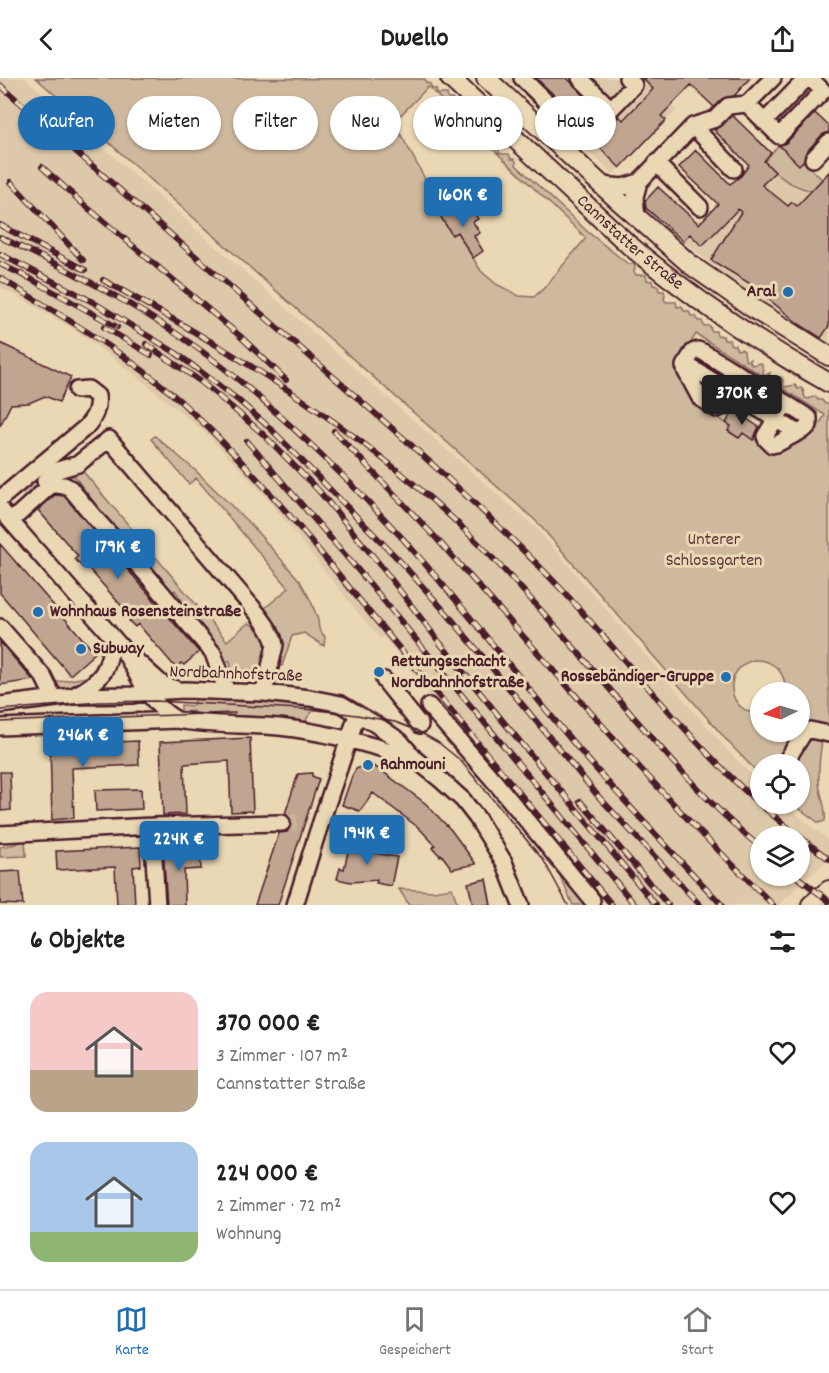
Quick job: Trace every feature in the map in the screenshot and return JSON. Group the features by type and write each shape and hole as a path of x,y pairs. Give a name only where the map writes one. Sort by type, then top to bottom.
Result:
{"main road":[{"name":"Cannstatter Straße","path":"450,78 629,245 691,296 797,366 829,383"},
{"name":"Cannstatter Straße","path":"486,78 678,254 754,309 829,356"},
{"path":"811,905 829,890"}],"street":[{"path":"522,78 540,96"},
{"path":"580,78 598,96"},
{"path":"616,104 634,85 627,78"},
{"path":"637,218 635,197 639,182 656,163 693,126 715,119 728,106 747,104 773,78"},
{"path":"747,104 764,122 779,136 826,94 809,78 764,122"},
{"path":"693,126 734,169"},
{"path":"813,159 829,142"},
{"path":"656,163 700,207"},
{"path":"602,185 623,187 639,182"},
{"path":"746,379 729,404 718,409 699,396 686,372 685,364 693,352 698,350 765,390 786,403 808,418 807,427 777,444 771,444 765,436 786,403"},
{"path":"685,364 798,433"},
{"path":"702,400 724,365"},
{"path":"0,499 94,418 98,403 97,396 88,389 77,390"},
{"path":"754,407 765,390"},
{"path":"45,481 58,467 78,464 109,439 258,614 274,638 275,645 264,693 248,698 195,696 183,698 177,702 174,709 177,720"},
{"path":"5,515 51,485 64,485 70,488 213,653 227,692"},
{"path":"5,515 25,497"},
{"path":"5,515 117,643 162,684 180,690"},
{"path":"0,627 43,676 54,698"},
{"path":"117,643 147,692 167,715 177,720"},
{"path":"73,696 95,683 103,673 117,643"},
{"path":"384,680 420,725"},
{"name":"Nordbahnhofstraße","path":"0,705 73,696 133,695 180,690 264,693 340,704 400,741 415,759 463,800 504,862 521,905"},
{"path":"429,706 592,900"},
{"path":"300,903 322,820 357,715"},
{"name":"Nordbahnhofstraße","path":"0,728 177,720 281,727 349,739 415,759"},
{"path":"790,754 804,732 808,730 829,734"},
{"path":"305,822 322,820"},
{"path":"0,834 152,826 282,823"},
{"path":"152,826 157,905"}],"shaded area":[{"path":"0,78 25,78 45,96 18,96 18,150 107,150 537,529 729,752 750,773 750,814 796,814 829,841 829,858 810,876 810,826 750,826 750,886 799,886 779,905 607,905 602,900 596,905 431,699 403,660 364,620 266,497 208,435 85,337 0,287"},
{"path":"506,78 697,78 671,105 676,111 613,174 586,150 616,150 616,96 535,96 535,104"},
{"path":"775,172 795,187 812,191 829,172 829,346 751,297 683,241 690,234 702,246"}],"green space":[{"name":"Unterer Schlossgarten","path":"36,78 425,79 432,89 436,89 437,94 447,94 447,96 437,96 428,87 419,96 413,96 413,102 401,115 401,96 330,96 330,150 401,150 401,135 443,212 440,214 452,235 457,232 481,271 496,284 519,296 534,297 586,238 494,150 509,154 511,159 516,161 516,165 589,233 628,264 634,264 636,275 646,275 647,280 658,286 659,291 664,291 666,302 676,302 677,307 682,306 684,311 689,311 691,316 696,316 698,321 702,321 704,326 710,326 711,331 716,331 717,335 723,336 724,340 729,340 737,350 744,351 745,359 747,361 750,359 752,365 762,364 763,373 766,375 770,373 771,379 781,377 785,387 795,385 798,389 803,390 805,398 815,396 825,404 829,404 829,724 825,725 819,776 825,821 819,823 807,814 810,814 810,754 750,754 750,765 536,521 115,148 115,96 56,96","holes":["696,334 825,415 814,433 772,449 743,433 739,438 728,431 731,426 699,406 678,364"]},
{"path":"779,145 799,164 803,161 822,179 812,191 785,180 764,161"},
{"path":"155,436 196,471 252,526 300,581 311,601 319,629 325,637 324,646 304,633 292,636 282,666 279,665 281,647 265,608 289,588 196,478 189,484 151,439"},
{"path":"80,468 227,641 248,623 253,625 268,642 264,670 231,670 230,661 221,661 175,590 170,593 153,576 126,536 121,539 75,477 69,475"},
{"path":"93,676 73,689 58,692 51,683"},
{"path":"194,699 249,702 267,699 305,703 306,707 316,707 306,722 247,716 193,717 193,711 181,712 181,705 193,706"},
{"path":"25,839 26,856 0,857 0,847 16,844"},
{"path":"556,867 587,905 573,905"},
{"path":"452,888 458,905 409,905 399,889 433,891"}],"building":[{"path":"536,78 567,78 584,96 555,96"},
{"path":"642,78 750,78 734,96 722,99 714,107 691,85 661,116 666,120 620,168 602,150 616,150 616,119 619,116 623,120 653,89"},
{"path":"815,113 829,126 829,132 822,135 806,152 804,160 799,165 779,145 786,143"},
{"path":"732,115 771,153 764,161 775,172 762,185 788,206 792,202 797,206 829,172 829,326 821,338 799,324 749,283 711,260 741,212 738,209 702,246 690,234 683,241 646,208 645,201 658,187 699,224 718,204 679,167 696,150 730,184 741,176 749,165 714,130 722,126"},
{"path":"450,207 453,212 458,209 462,214 472,209 478,219 473,222 480,233 474,236 483,251 473,258 457,232 452,235 439,214"},
{"path":"0,343 71,377 59,402 45,396 29,403 11,404 0,426"},
{"path":"735,411 759,427 753,440 743,433 739,438 728,431 731,426 726,423"},
{"path":"55,495 64,496 199,652 184,665 181,663 176,668 138,624 135,627 129,621 132,618 84,563 81,566 75,559 78,556 38,510"},
{"name":"Wohnhaus Rosensteinstraße","path":"0,544 95,653 70,675 0,593"},
{"path":"0,642 33,680 0,685"},
{"path":"250,738 253,811 231,812 229,761 184,764 186,814 163,815 160,742"},
{"path":"138,741 139,765 72,768 74,818 52,820 50,745"},
{"path":"368,765 379,769 425,803 451,830 476,864 452,869 441,854 440,856 433,848 435,845 419,828 373,793 360,811 342,805 356,769"},
{"path":"0,772 10,772 11,810 1,811"},
{"path":"312,773 312,776 319,779 278,905 255,905 279,833 287,832 291,827 291,818 285,814 298,774"},
{"path":"141,789 142,809 96,811 95,790"},
{"path":"346,841 358,844 374,853 397,857 391,886 376,883 377,880 351,882 337,879 340,868 344,869 348,852 344,851"},
{"path":"140,847 141,866 133,867 135,905 117,905 115,867 57,870 56,851"},
{"path":"200,848 201,869 184,870 185,905 167,905 163,850"},
{"path":"20,871 23,905 0,904 0,872"},
{"path":"486,879 491,905 473,905 468,883"}],"tunnel":[{"path":"25,497 45,481"},
{"path":"282,823 305,822"}],"tram line":[{"path":"0,710 99,702 155,701 317,710 395,722 416,730 439,743 460,760 544,861 568,905"},
{"path":"0,722 235,713"}],"railway":[{"path":"0,85 469,498 564,592 718,764 762,806 829,859"},
{"path":"42,167 240,336 286,380"},
{"path":"11,182 83,260"},
{"path":"0,225 85,270"},
{"path":"0,237 97,286 160,323 219,364 288,423 404,540 594,767 722,905"},
{"path":"0,254 91,301 176,353 238,400 271,429 398,559 449,616 598,796 700,905"},
{"path":"0,264 117,327"},
{"path":"0,278 137,366 179,400 232,451 305,534 612,905"},
{"path":"103,280 204,337 301,399 348,432 438,505 519,586 693,784 750,839"},
{"path":"104,327 151,355"},
{"path":"146,344 216,394 263,434 319,491 502,720 656,905"},
{"path":"334,431 436,538 640,768 773,905"},
{"path":"247,441 370,584 635,905"},
{"path":"580,801 668,905"},
{"path":"809,886 829,901"}],"place":[{"name":"Aral","path":"788,292"},
{"name":"Wohnhaus Rosensteinstraße","path":"38,612"},
{"name":"Subway","path":"81,649"},
{"name":"Rettungsschacht Nordbahnhofstraße","path":"379,672"},
{"name":"Rossebändiger-Gruppe","path":"726,677"},
{"name":"Rahmouni","path":"368,765"}]}
